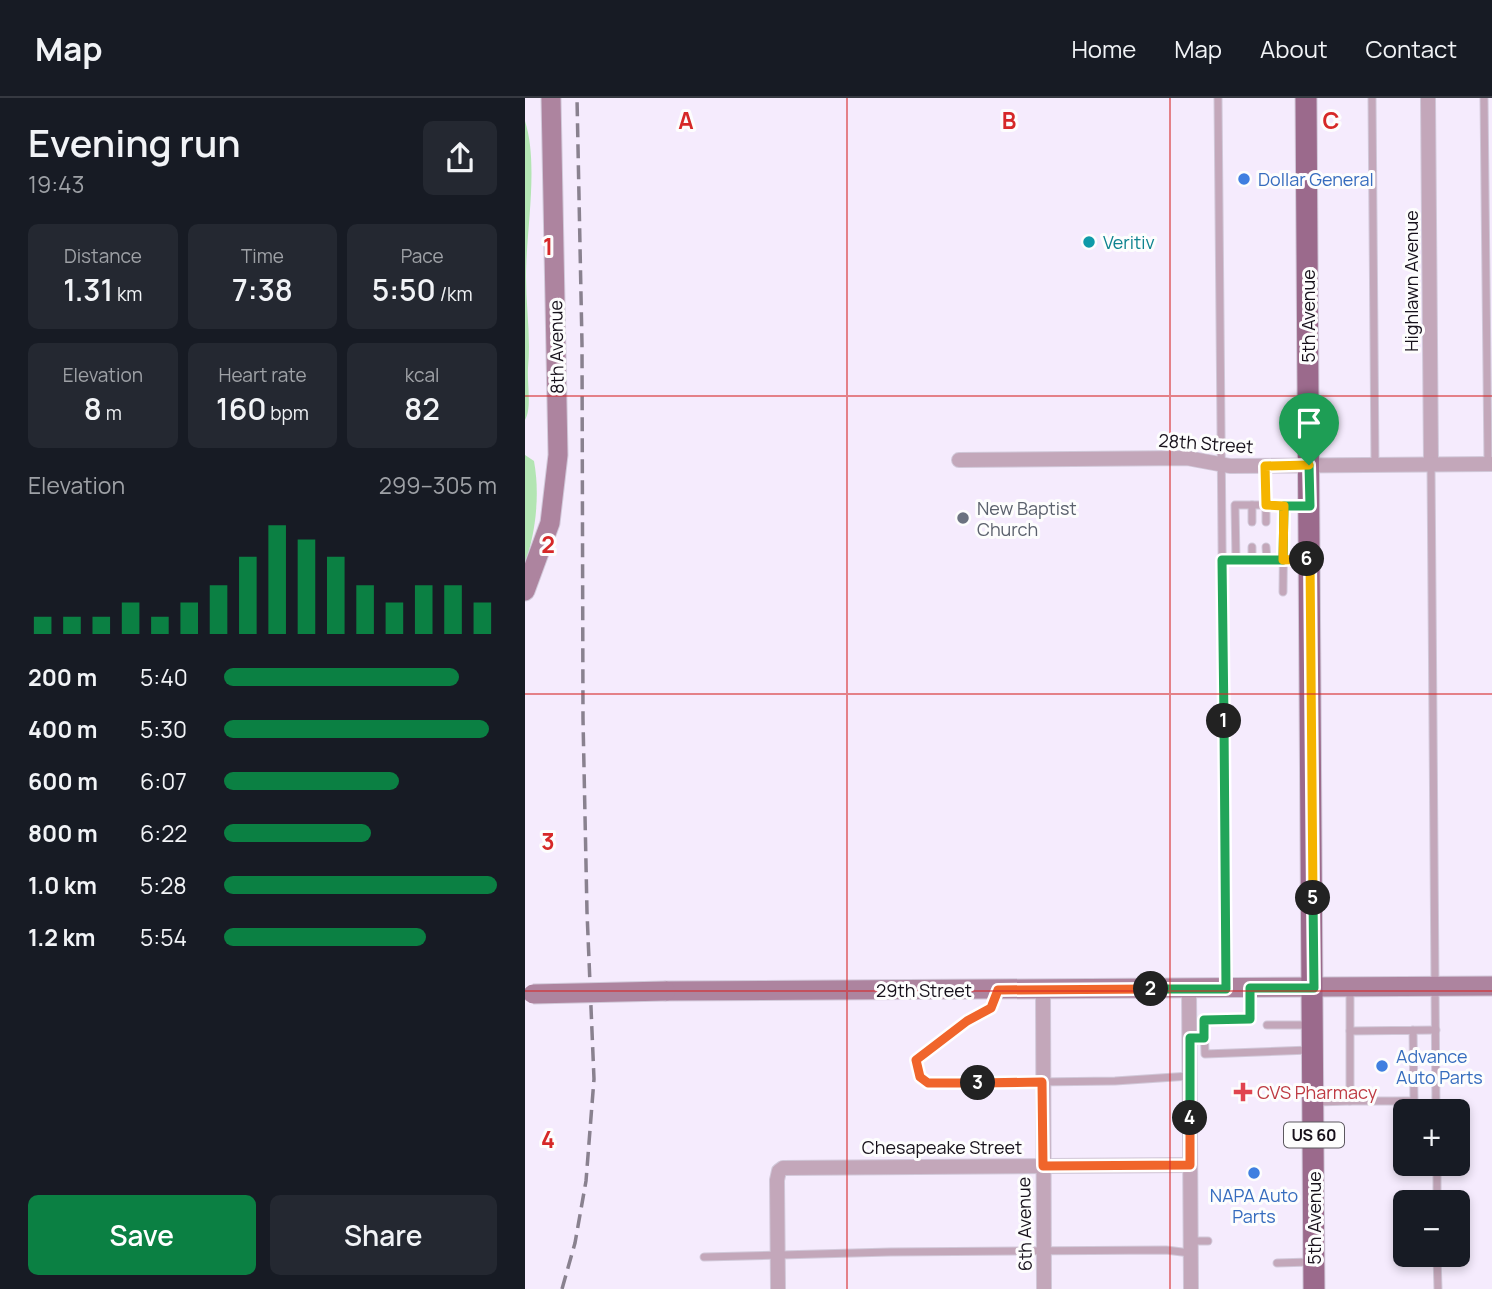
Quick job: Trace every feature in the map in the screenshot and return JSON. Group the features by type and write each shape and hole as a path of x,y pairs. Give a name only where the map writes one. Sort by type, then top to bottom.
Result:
{"main road":[{"name":"8th Avenue","path":"525,591 550,523 558,455 551,98"},
{"name":"5th Avenue","path":"1306,98 1314,1289"},
{"name":"29th Street","path":"528,995 666,991 1492,986"}],"street":[{"name":"Highlawn Avenue","path":"1428,98 1431,464"},
{"name":"28th Street","path":"959,460 1187,458 1221,464 1265,466 1490,464"},
{"path":"1189,989 1197,1038 1190,1076 1191,1289"},
{"name":"6th Avenue","path":"1042,990 1044,1289"},
{"name":"Chesapeake Street","path":"778,1256 777,1180 779,1171 787,1168 1190,1165"},
{"path":"778,1256 778,1289"}],"lane":[{"path":"1218,98 1226,989"},
{"path":"1372,98 1375,464"},
{"path":"1485,98 1490,464"},
{"path":"1431,464 1436,1099"},
{"path":"1265,466 1266,522"},
{"path":"1236,560 1235,505 1310,506"},
{"path":"1252,505 1252,522"},
{"path":"1283,592 1284,506"},
{"path":"1221,509 1235,509"},
{"path":"1252,547 1252,560"},
{"path":"1266,547 1266,560"},
{"path":"1222,560 1310,559"},
{"path":"1350,987 1350,1101"},
{"path":"1250,988 1250,1019 1204,1020 1197,1038 1205,1054 1314,1050"},
{"path":"998,990 991,1008 967,1021 916,1060 920,1077 928,1083 1136,1081 1190,1076"},
{"path":"1267,1025 1314,1025"},
{"path":"1314,1102 1414,1101 1413,1030"},
{"path":"1350,1031 1436,1030"},
{"path":"704,1256 1166,1250 1191,1247 1208,1241"},
{"path":"1277,1263 1314,1262"},
{"path":"1437,1267 1438,1289"}],"green space":[{"path":"525,121 529,138 531,177 526,277 529,402 525,420"},
{"path":"525,455 534,461 537,500 532,539 525,563"}],"railway":[{"path":"562,1289 575,1243 586,1181 594,1079 583,719 582,344 577,98"}],"place":[{"name":"Dollar General","path":"1244,179"},
{"name":"Veritiv","path":"1089,242"},
{"name":"New Baptist Church","path":"963,518"},
{"name":"Advance Auto Parts","path":"1382,1066"},
{"name":"CVS Pharmacy","path":"1243,1092"},
{"name":"NAPA Auto Parts","path":"1254,1173"}],"route":[{"path":"1309,465 1265,466 1266,505 1284,506 1283,560 1310,559 1314,988 1250,988 1250,1019 1204,1020 1204,1038 1190,1038 1190,1165 1043,1166 1042,1082 928,1083 920,1077 916,1060 967,1021 991,1008 998,990 1226,989 1222,560 1283,560 1284,506 1310,506 1309,465"}]}
